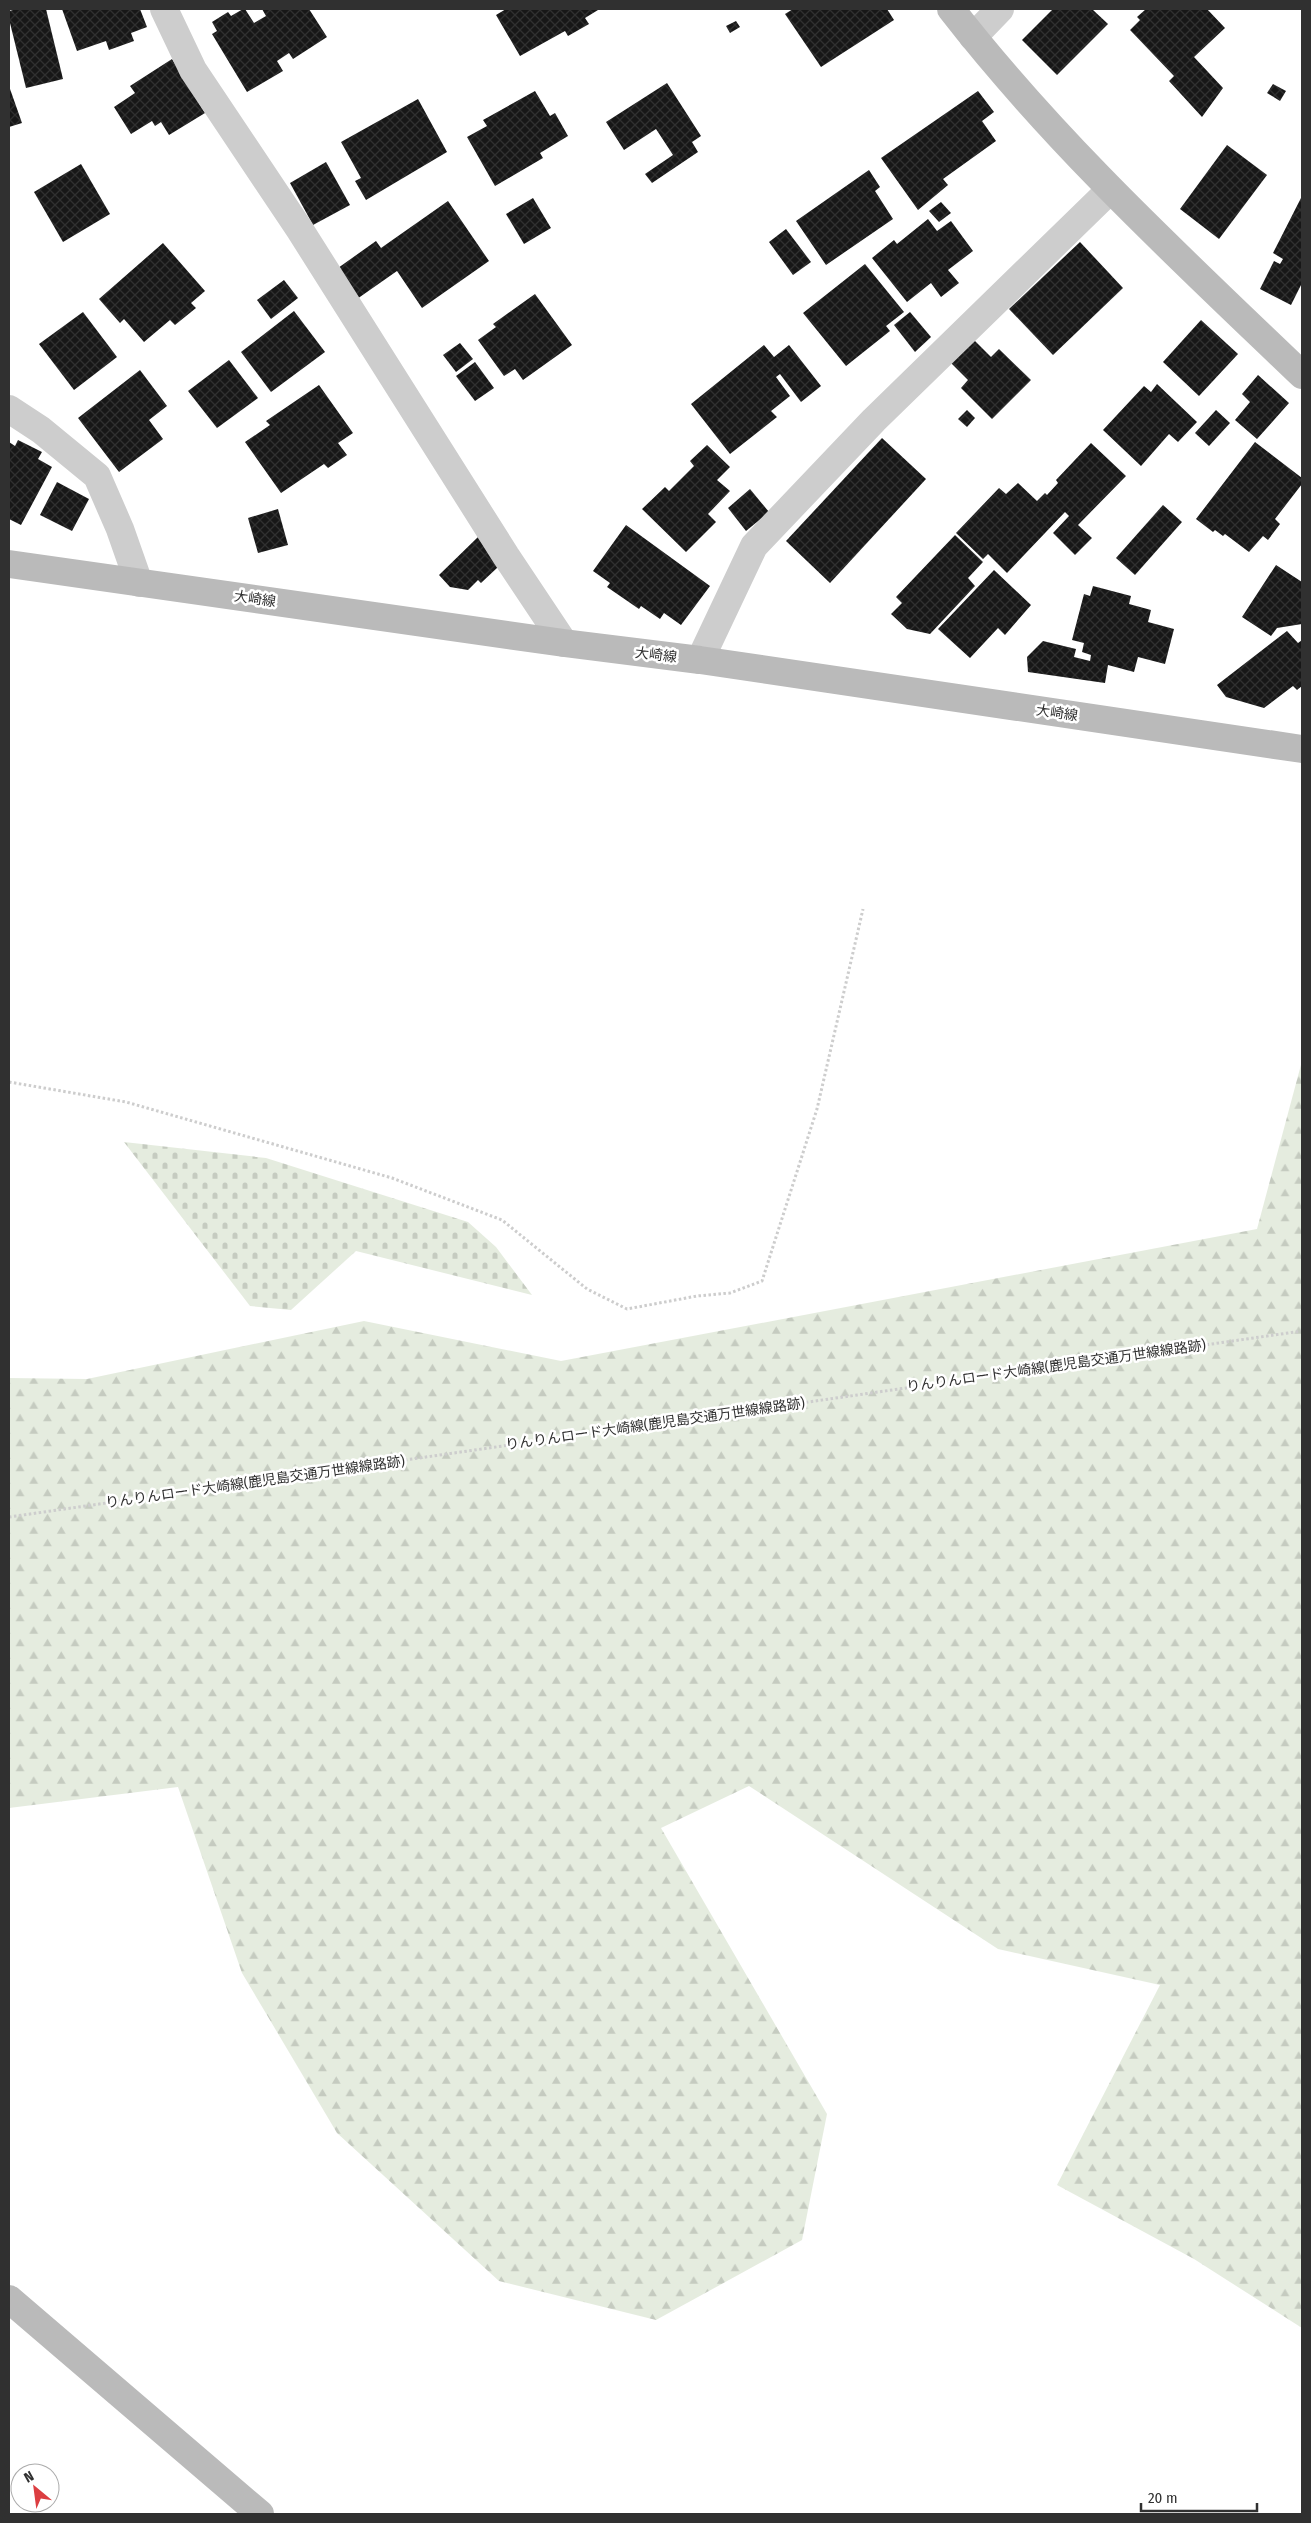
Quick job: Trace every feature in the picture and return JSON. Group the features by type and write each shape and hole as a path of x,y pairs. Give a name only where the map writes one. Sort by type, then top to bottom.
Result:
{"street":[{"path":"164,9 193,70 300,230 506,556 564,643"},
{"path":"951,9 973,37 1110,190 1302,375"},
{"path":"973,37 1000,9"},
{"path":"700,660 754,546 874,420 1110,190"},
{"path":"9,409 41,430 97,476 120,529 140,583"},
{"name":"大崎線","path":"9,564 564,643 700,660 1302,749"},
{"path":"9,2299 260,2514"}],"path":[{"path":"9,1082 126,1102 392,1178 502,1220 588,1289 627,1309 697,1296 730,1293 762,1281 817,1109 863,909"},
{"name":"りんりんロード大崎線(鹿児島交通万世線線路跡)","path":"9,1517 1302,1331"}],"green space":[{"path":"1302,1061 1302,2328 1194,2259 1057,2185 1160,1985 998,1949 749,1786 661,1828 827,2114 802,2240 656,2320 499,2281 337,2133 242,1973 178,1787 9,1808 9,1378 87,1379 364,1321 561,1361 1257,1229"},
{"path":"124,1142 266,1158 468,1222 496,1247 532,1295 356,1251 291,1310 250,1306"}],"building":[{"path":"17,9 46,9 63,79 26,88 9,19 9,11"},
{"path":"62,9 140,9 147,27 131,33 134,41 109,50 106,41 77,51"},
{"path":"245,9 254,23 266,16 262,9 309,9 327,37 293,59 289,53 277,61 283,71 247,92 212,34 217,31 212,22 228,12 231,16"},
{"path":"506,9 598,10 585,18 589,24 568,36 565,31 520,56 496,15"},
{"path":"793,9 887,9 894,20 821,67 785,14"},
{"path":"1053,9 1092,9 1108,24 1057,75 1022,40"},
{"path":"1146,9 1207,9 1225,28 1194,57 1223,88 1202,117 1169,81 1174,76 1130,30 1140,20 1137,17"},
{"path":"736,21 740,27 730,33 726,26"},
{"path":"172,59 205,113 169,135 161,122 155,126 152,121 131,134 114,107 135,93 130,86"},
{"path":"667,83 701,136 692,142 698,152 652,183 645,174 673,155 656,129 624,150 606,122"},
{"path":"1273,84 1286,91 1280,101 1267,93"},
{"path":"9,86 22,123 9,127"},
{"path":"535,91 550,116 555,113 568,136 540,153 543,158 495,186 467,137 487,126 483,120"},
{"path":"978,91 994,112 982,121 996,141 943,179 948,185 918,210 881,158"},
{"path":"418,99 447,152 366,200 355,181 361,178 341,142"},
{"path":"1227,145 1267,175 1219,239 1180,209"},
{"path":"326,162 350,205 313,225 290,183"},
{"path":"81,164 110,214 63,242 34,192"},
{"path":"869,170 880,187 875,191 893,219 826,265 796,221"},
{"path":"1302,196 1302,283 1291,305 1260,289 1274,261 1280,264 1283,259 1273,253"},
{"path":"533,198 551,228 524,244 506,214"},
{"path":"448,201 489,261 422,308 397,271 357,299 338,268 376,241 381,248"},
{"path":"941,202 951,213 939,222 929,211"},
{"path":"928,219 937,231 951,221 973,251 948,270 959,283 941,297 931,283 907,302 872,258 894,240 897,244"},
{"path":"786,229 811,262 793,275 769,242"},
{"path":"1080,242 1123,288 1053,355 1009,309"},
{"path":"163,243 205,291 191,303 196,308 175,325 170,320 144,342 124,319 120,323 99,299"},
{"path":"865,264 904,312 886,326 890,331 846,366 803,313"},
{"path":"284,280 298,298 271,319 257,300"},
{"path":"535,294 572,345 523,380 515,369 504,376 478,340 496,327 493,324"},
{"path":"294,311 325,352 271,392 241,352"},
{"path":"83,312 117,357 74,390 39,344"},
{"path":"910,312 931,337 915,352 894,325"},
{"path":"1201,320 1238,354 1199,396 1163,362"},
{"path":"974,340 991,357 999,349 1031,380 992,419 961,388 968,380 950,362"},
{"path":"460,343 473,359 456,372 443,355"},
{"path":"764,345 774,357 789,345 821,386 801,402 780,374 776,377 790,396 771,411 777,417 730,454 691,404"},
{"path":"229,360 258,398 217,428 188,391"},
{"path":"475,362 494,388 475,401 456,376"},
{"path":"140,370 167,406 149,420 163,439 119,472 78,418"},
{"path":"1258,375 1289,403 1257,439 1235,420 1250,402 1242,394"},
{"path":"1157,384 1197,422 1178,442 1169,434 1141,466 1103,430 1144,386 1151,392"},
{"path":"319,385 353,433 338,443 347,455 328,468 324,464 281,493 245,442 270,425 266,421"},
{"path":"967,410 975,418 967,427 958,419"},
{"path":"1216,410 1230,423 1209,446 1195,433"},
{"path":"882,438 926,479 830,583 786,541"},
{"path":"18,440 42,452 38,459 52,467 21,525 9,519 9,442 15,446"},
{"path":"1255,442 1302,478 1302,484 1275,519 1280,524 1268,540 1263,536 1249,552 1225,534 1223,536 1215,530 1213,532 1196,519"},
{"path":"1091,443 1126,476 1078,525 1092,538 1075,555 1053,533 1069,516 1065,512 1007,573 988,554 983,559 956,533 999,488 1006,494 1018,483 1037,501 1045,493 1047,495 1058,483 1056,480"},
{"path":"707,445 730,467 717,480 730,491 708,514 716,522 686,552 642,509 665,487 669,491 694,466 690,461"},
{"path":"57,482 89,499 72,531 40,515"},
{"path":"750,489 769,512 746,531 728,508"},
{"path":"1163,505 1182,522 1135,575 1116,558"},
{"path":"278,509 288,545 258,553 248,518"},
{"path":"626,525 710,586 681,625 664,613 660,619 641,606 639,609 607,587 610,583 593,571"},
{"path":"955,535 983,562 968,578 975,586 930,634 907,629 891,614 902,603 896,597"},
{"path":"478,537 498,567 481,583 478,580 468,590 450,587 439,575"},
{"path":"1276,565 1302,582 1302,624 1277,628 1271,636 1242,617"},
{"path":"994,570 1031,605 1005,635 998,628 970,658 938,629"},
{"path":"1093,586 1131,596 1129,604 1151,610 1148,622 1174,629 1165,664 1138,657 1134,672 1108,665 1105,683 1028,672 1027,657 1043,641 1076,649 1074,657 1090,661 1091,655 1082,652 1084,643 1072,640 1084,594 1090,596"},
{"path":"1287,631 1298,643 1302,640 1302,686 1297,690 1293,686 1264,708 1226,697 1217,685"}]}
